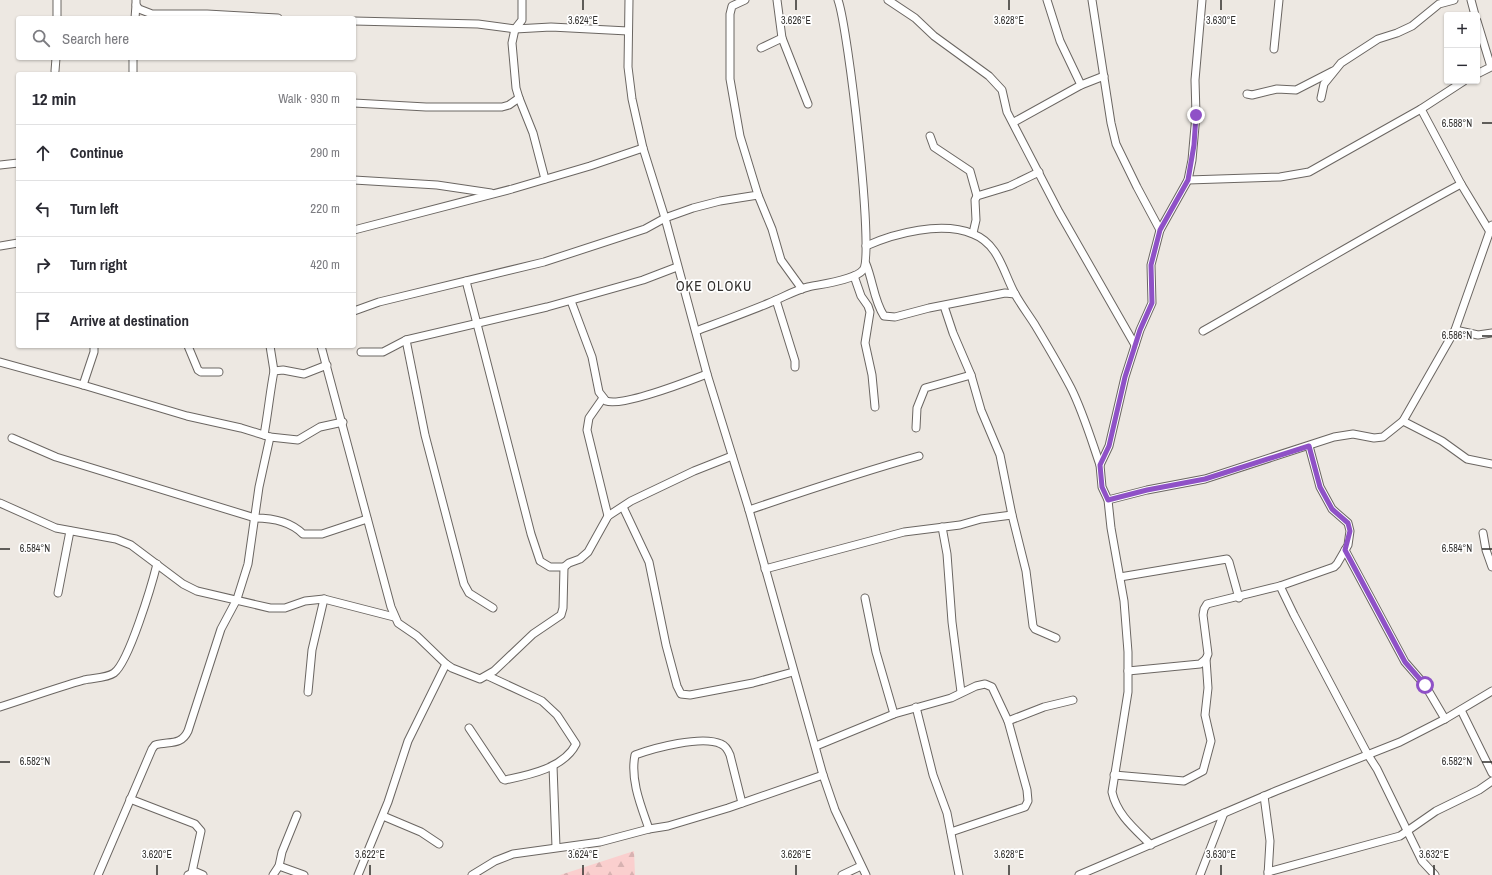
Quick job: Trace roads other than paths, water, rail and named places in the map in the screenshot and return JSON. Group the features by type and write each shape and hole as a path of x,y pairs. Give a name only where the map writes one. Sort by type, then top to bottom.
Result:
{"street":[{"path":"57,0 57,16"},
{"path":"522,0 522,20 515,29 512,42 516,88 533,132 545,180"},
{"path":"629,0 628,67 643,148 665,218 707,374 749,510 823,775 835,810 866,875"},
{"path":"745,0 732,6 730,14 730,79 740,136 758,195 772,229 782,260 802,288"},
{"path":"777,0 782,38 808,104"},
{"path":"838,0 847,45 860,137 866,264 871,276 879,308 884,316 895,317 1004,293 1015,294"},
{"path":"888,0 919,21 934,36 998,85 1004,97 1007,112 1014,122 1059,212 1135,345"},
{"path":"1047,0 1060,41 1081,85"},
{"path":"1092,0 1116,144 1133,181 1160,230"},
{"path":"1100,465 1109,446 1118,403 1135,345 1152,303 1151,265 1160,230 1188,180 1194,145 1195,80 1202,0"},
{"path":"1274,49 1279,0"},
{"path":"1322,98 1324,84 1341,63 1378,39 1412,26 1439,4 1454,0"},
{"path":"1471,0 1474,12"},
{"path":"135,16 136,3"},
{"path":"136,3 144,12 152,14 243,16"},
{"path":"356,21 478,24 515,29 551,27 628,32"},
{"path":"1480,31 1491,69 1480,73"},
{"path":"761,48 782,38"},
{"path":"55,71 56,60"},
{"path":"133,60 133,72"},
{"path":"1247,94 1252,95 1277,89 1296,90 1335,70"},
{"path":"1014,122 1081,85 1104,76"},
{"path":"1188,180 1280,177 1309,172 1421,109 1459,84"},
{"path":"356,103 432,107 502,107 509,105 519,98"},
{"path":"1108,500 1147,490 1205,479 1344,435 1353,434 1374,438 1383,437 1403,421 1455,330 1491,228 1461,184 1421,109"},
{"path":"930,136 934,147 970,171 977,196 976,220 973,233"},
{"path":"356,229 545,180 643,148"},
{"path":"0,166 16,163"},
{"path":"977,196 1010,186 1039,172"},
{"path":"356,180 437,185 494,194"},
{"path":"1203,331 1307,272 1374,230 1461,184"},
{"path":"356,310 379,302 544,262 567,253 592,247 646,229 665,218 720,201 758,195"},
{"path":"866,246 882,239 930,229 944,228 973,233 986,242 995,252 1005,269 1015,294 1036,326 1071,389 1100,465 1102,487 1108,500 1125,616 1128,692 1112,792 1114,803 1119,811 1152,845"},
{"path":"0,246 16,243"},
{"path":"696,331 776,300 802,288 854,276 862,271 866,264"},
{"path":"361,352 383,352 406,340 571,301 643,280 677,267"},
{"path":"854,276 861,296 870,312 865,343 874,389 875,407"},
{"path":"466,281 538,556 550,567 564,567"},
{"path":"776,300 795,361 795,367"},
{"path":"571,301 592,356 599,392 603,398 610,402 637,398 707,374"},
{"path":"944,306 953,333 971,375 981,410 1000,455 1012,515 1026,571 1033,626 1035,629 1056,638"},
{"path":"1455,330 1478,335 1492,333"},
{"path":"406,340 426,441 464,584 469,593 493,608"},
{"path":"83,385 94,348"},
{"path":"189,348 198,370 201,372 219,372"},
{"path":"98,875 152,749 156,744 173,743 185,738 221,629 237,600 248,564 267,436 271,382 274,371 270,348"},
{"path":"322,348 343,422 367,519 394,617 398,623 417,636 446,664 452,668 480,679 488,676 533,634 561,615 563,608 564,567 569,562 580,559 588,552 608,516 694,470 732,456"},
{"path":"0,362 187,416 267,436 298,440 320,427 343,422"},
{"path":"274,371 283,370 304,374 327,365"},
{"path":"916,428 917,408 925,388 971,375"},
{"path":"603,398 588,418 587,430 608,516"},
{"path":"1403,421 1442,441 1467,459 1492,464"},
{"path":"12,438 56,457 255,518 266,518 293,526 303,534 313,536 334,531 367,519"},
{"path":"1114,775 1184,781 1203,771 1212,741 1205,715 1208,688 1206,659 1208,654 1204,609 1207,604 1218,600 1239,598 1280,586 1334,567 1338,564 1345,550 1350,531 1348,523 1332,509 1320,487 1309,446"},
{"path":"749,510 833,483 864,471 918,456"},
{"path":"1,505 56,528 116,539 131,545 140,554 157,564 183,584 198,592 276,608 305,601 324,599 394,617"},
{"path":"623,507 649,562 666,645 677,686 681,694 690,696 752,683 793,672"},
{"path":"765,568 817,556 904,532 1012,515"},
{"path":"942,527 947,554 952,622 961,692"},
{"path":"58,593 70,531"},
{"path":"1483,533 1486,550 1492,567"},
{"path":"1345,550 1405,662 1425,685 1445,719"},
{"path":"1120,577 1227,559 1239,598"},
{"path":"0,707 84,680 113,674 124,660 139,624 157,564"},
{"path":"1280,586 1368,755 1378,769 1422,861 1435,875"},
{"path":"865,598 876,652 894,714"},
{"path":"308,692 312,650 324,599"},
{"path":"1128,671 1200,664 1206,659"},
{"path":"358,875 383,816 408,741 446,664"},
{"path":"469,728 503,779 514,778 553,766 573,750 576,744 557,715 542,701 488,676"},
{"path":"816,746 894,714 951,698 961,692 986,684 992,687 1008,721 1027,790 1028,801 1025,807 951,832"},
{"path":"1079,875 1264,796 1400,742 1445,719 1492,691"},
{"path":"1008,721 1044,707 1074,700"},
{"path":"916,707 933,775 951,832 959,875"},
{"path":"1461,710 1492,773"},
{"path":"649,829 640,805 632,770 635,756 647,750 698,740 722,744 727,748 730,755 742,803"},
{"path":"553,766 556,847"},
{"path":"472,875 495,861 513,854 600,842 689,820 823,775"},
{"path":"1264,796 1270,841 1268,873 1400,836 1436,811 1479,790 1492,781"},
{"path":"130,799 195,824 201,831 190,874 203,875"},
{"path":"1200,875 1224,813"},
{"path":"273,875 279,866 282,852 297,815"},
{"path":"383,816 421,832 439,844"},
{"path":"279,866 304,875"},
{"path":"842,875 861,866"}],"district":[{"name":"OKE OLOKU","path":"714,286"}]}
